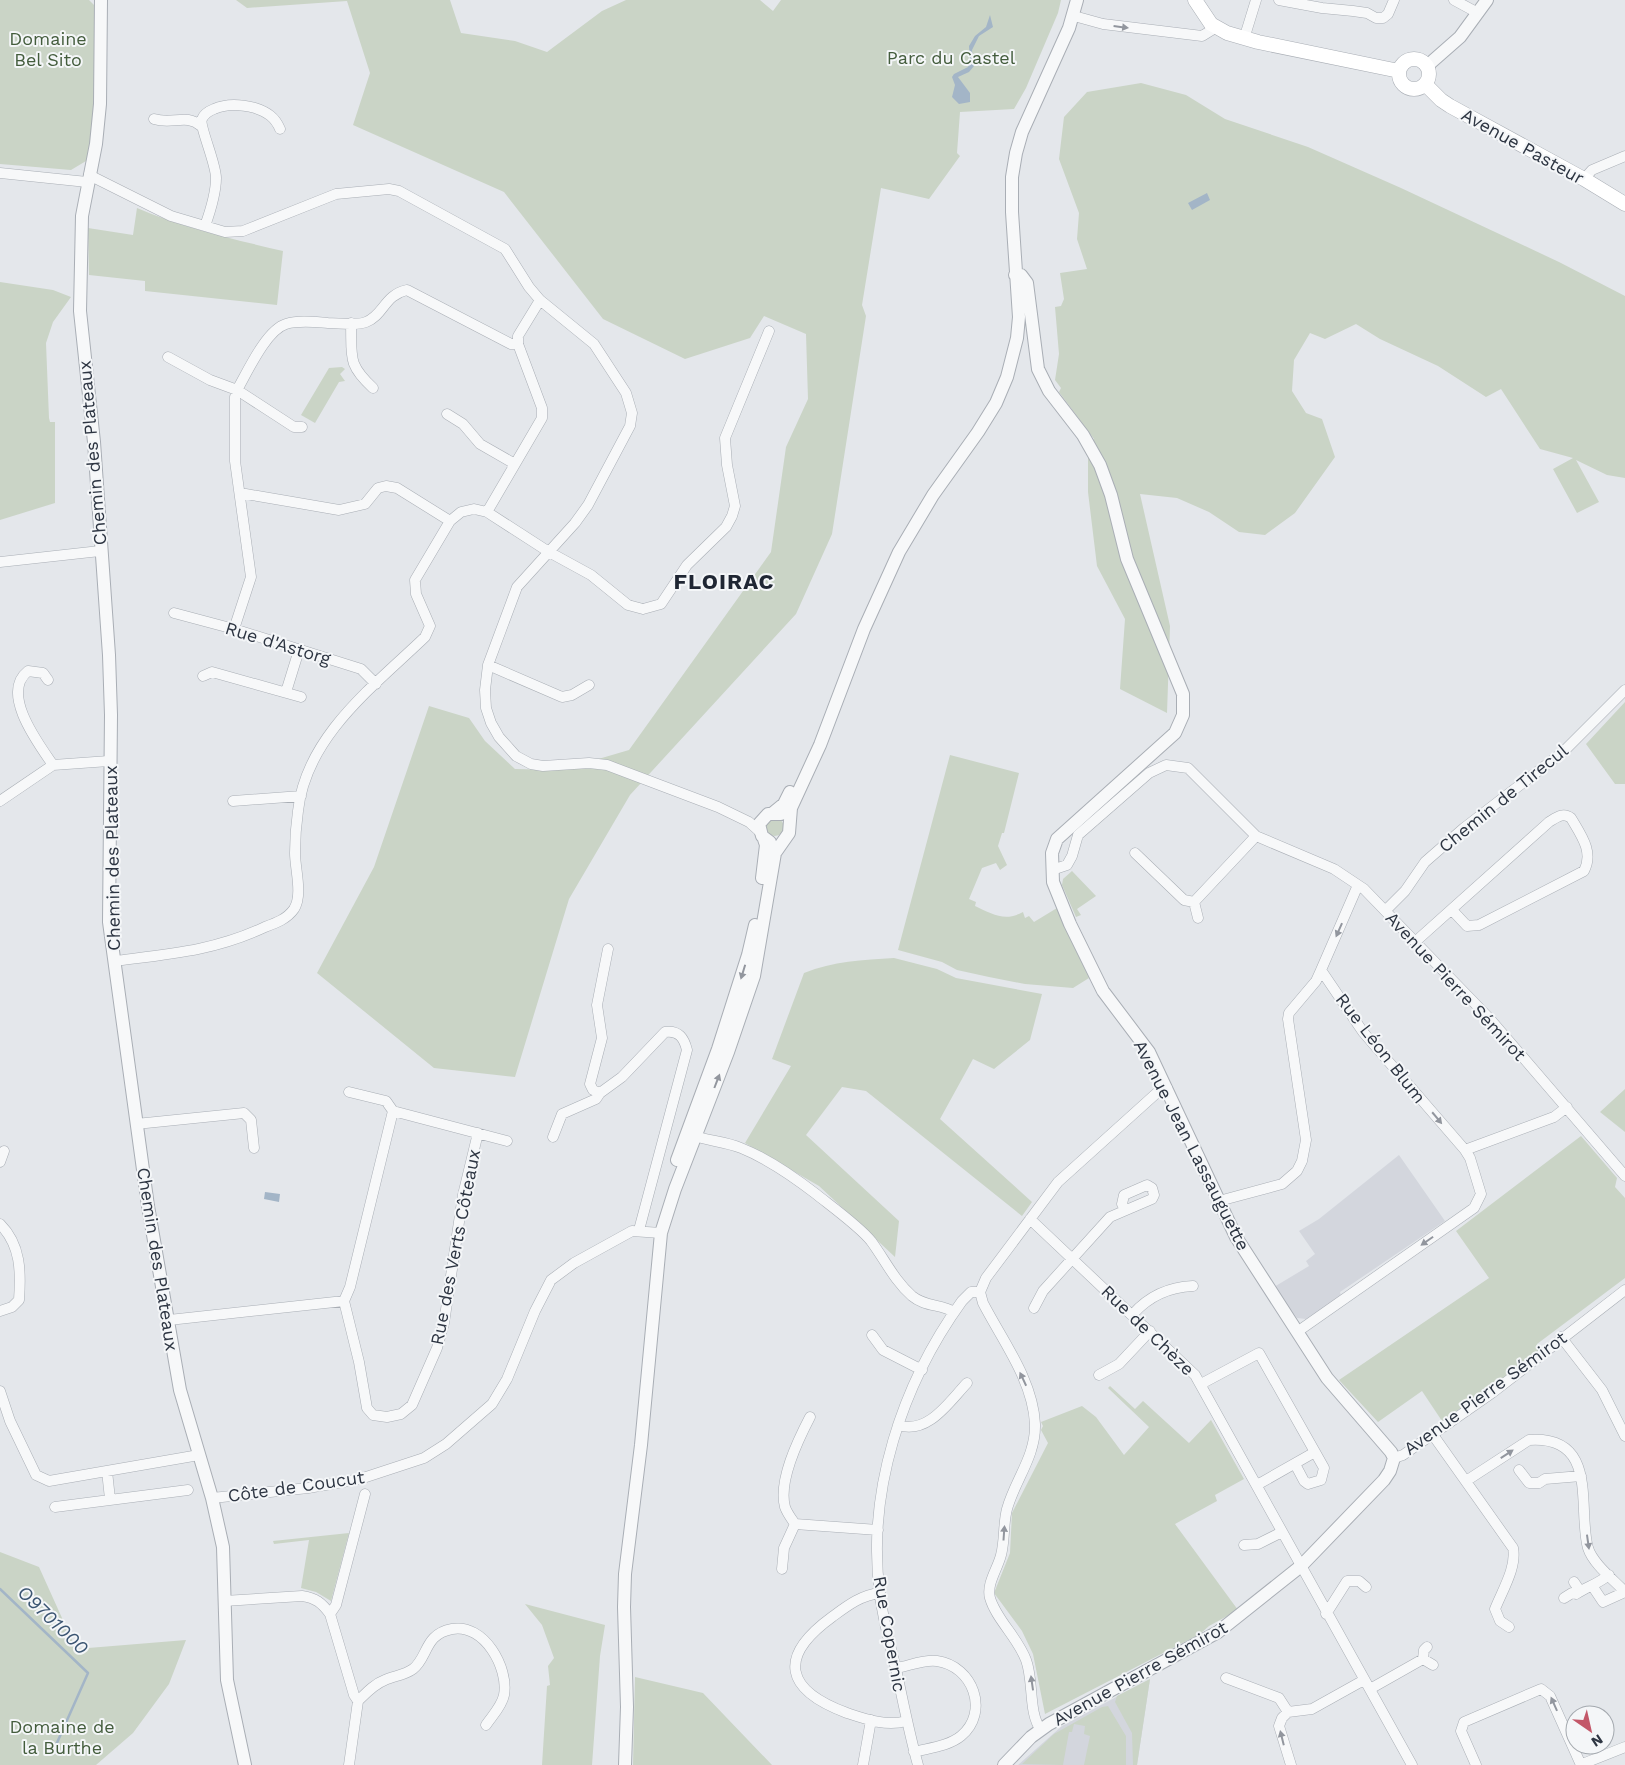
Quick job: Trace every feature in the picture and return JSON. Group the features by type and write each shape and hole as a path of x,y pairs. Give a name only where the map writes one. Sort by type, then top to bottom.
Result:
{"main road":[{"path":"1195,0 1215,28 1244,39 1399,71"},
{"path":"1409,60 1419,60 1427,66 1429,75 1425,84 1417,88 1407,87 1400,80 1399,71 1409,60"},
{"name":"Avenue Pasteur","path":"1425,84 1450,106 1584,179 1625,204"}],"street":[{"name":"Chemin des Plateaux","path":"101,0 100,104 82,216 80,311 94,442 108,655 109,922 154,1243 180,1390 212,1498 223,1548 226,1680 245,1765"},
{"path":"625,1765 627,1707 625,1574 641,1445 647,1364 646,1328 658,1232 667,1187 728,1052 754,976 775,853 789,833 791,808 817,754 864,629 899,552 934,495 978,432 1002,390 1016,338 1019,293 1015,275 1012,177 1016,153 1022,132 1074,16 1077,0"},
{"path":"1244,39 1256,0"},
{"path":"1279,0 1322,8 1367,13 1376,18 1383,18 1388,14 1394,0"},
{"path":"1454,0 1478,13"},
{"path":"1427,66 1460,37 1487,0"},
{"path":"1074,16 1103,24 1202,36 1215,28"},
{"path":"201,126 202,118 207,112 230,104 247,106 267,113 276,121 280,129"},
{"path":"154,119 165,122 186,119 195,121 201,126 213,156 216,178 205,226"},
{"path":"1584,179 1592,170 1625,156"},
{"path":"0,173 88,179 141,203 225,232 237,232 336,194 388,189 399,191 504,249 540,300 594,344 626,393 632,413 623,441 588,505 571,528 516,587 488,665 485,690 486,708 491,723 499,738 516,756 531,764 543,766 589,763 607,765 718,807 749,822 772,843 782,841"},
{"path":"691,1135 748,955 761,890 766,852 759,824 770,813 784,804 806,760 858,626 893,549 928,492 972,429 995,388 1008,338 1015,275"},
{"name":"Avenue Jean Lassauguette","path":"1015,275 1021,275 1027,283 1038,369 1049,391 1083,435 1100,465 1111,495 1127,559 1174,669 1185,704 1180,724 1175,733 1057,839 1052,853 1055,887 1097,980 1144,1044 1236,1236 1297,1332 1342,1397 1391,1452 1394,1458"},
{"path":"234,629 251,577 234,438 236,390 270,334 277,328 298,322 365,323 375,316 388,298 398,292 407,290 511,344 518,344"},
{"path":"487,512 542,418 542,408 518,344 518,336 540,300"},
{"path":"351,323 352,363 358,374 372,388"},
{"path":"114,961 219,946 284,919 294,908 298,898 295,852 301,796 309,774 325,741 339,721 425,637 430,626 416,594 415,580 450,521 461,512 474,509 487,512 549,552 591,575 628,605 643,609 661,604 687,565 726,526 732,516 735,506 727,466 726,438 769,331"},
{"path":"168,357 210,380 236,390 294,427 302,427"},
{"path":"447,414 463,424 480,444 515,464"},
{"path":"240,493 339,510 364,504 378,488 386,486 397,488 450,521"},
{"path":"0,562 100,551"},
{"name":"Rue d'Astorg","path":"174,613 234,629 361,669 376,684"},
{"path":"286,692 299,650"},
{"path":"488,665 562,697 589,685"},
{"path":"48,680 43,673 28,671 18,682 16,704 53,765"},
{"path":"203,676 212,672 301,697"},
{"name":"Chemin de Tirecul","path":"1386,910 1405,891 1425,862 1464,828 1563,752 1625,690"},
{"path":"0,801 53,765 109,761"},
{"path":"1052,870 1061,869 1069,863 1076,840 1083,831 1150,773 1166,765 1180,766 1192,770 1256,836 1194,902"},
{"path":"233,801 301,796"},
{"path":"718,807 753,816 770,813 782,815 789,823"},
{"path":"1415,942 1550,822 1560,815 1567,815 1571,818 1587,848 1589,861 1584,871 1479,924 1467,926 1452,910"},
{"name":"Avenue Pierre Sémirot","path":"1256,836 1334,869 1358,885 1386,910 1490,1019 1625,1176"},
{"path":"1135,853 1184,900 1194,902"},
{"path":"1219,1201 1282,1184 1297,1171 1302,1161 1306,1140 1288,1019 1289,1013 1316,981 1358,885"},
{"path":"1194,902 1198,918"},
{"path":"600,1093 593,1090 590,1084 602,1038 597,1005 608,949"},
{"name":"Rue Léon Blum","path":"1297,1332 1474,1208 1480,1199 1480,1188 1470,1158 1465,1150 1363,1032 1321,970"},
{"path":"553,1137 562,1114 576,1106 590,1104 600,1093 622,1077 665,1032 673,1031 685,1040 687,1050 639,1230"},
{"path":"1041,1730 1034,1715 1030,1674 1026,1660 1019,1642 994,1606 989,1593 1001,1555 1009,1503 1034,1442 1033,1406 1017,1367 983,1303 980,1292 986,1278 1058,1182 1160,1090 1166,1088"},
{"name":"Rue des Verts Côteaux","path":"349,1092 386,1101 393,1111 508,1141"},
{"path":"1465,1150 1554,1117 1566,1107"},
{"path":"169,1320 344,1301 350,1287 393,1111"},
{"path":"136,1124 244,1113 251,1120 254,1148"},
{"name":"Rue des Verts Côteaux","path":"344,1301 359,1362 367,1408 373,1415 388,1417 401,1414 412,1405 437,1348 456,1232 478,1133"},
{"path":"691,1135 741,1148 794,1179 814,1193 870,1240 892,1275 913,1296 928,1304 946,1307 954,1312"},
{"path":"0,1162 4,1151"},
{"path":"1034,1308 1044,1291 1110,1217 1125,1210"},
{"name":"Rue de Chèze","path":"1030,1219 1133,1314 1195,1375 1326,1614 1403,1746"},
{"path":"0,1224 15,1243 20,1286 19,1300 12,1306 0,1311"},
{"name":"Côte de Coucut","path":"212,1498 308,1488 360,1479 424,1458 446,1444 492,1404 507,1379 535,1310 551,1280 574,1262 632,1231 658,1232"},
{"path":"1133,1314 1145,1301 1175,1287 1193,1286"},
{"name":"Avenue Pierre Sémirot","path":"1004,1765 1041,1730 1208,1639 1301,1566 1384,1480 1390,1471 1394,1458 1404,1455 1433,1435 1544,1354 1561,1337 1625,1290"},
{"name":"Rue Copernic","path":"918,1765 906,1721 880,1593 878,1530 884,1481 898,1425 922,1370 954,1312 971,1292 980,1292"},
{"path":"1099,1375 1119,1364 1150,1331"},
{"path":"872,1335 883,1350 922,1370"},
{"path":"1561,1337 1602,1390 1625,1436"},
{"path":"1201,1384 1259,1353 1324,1468 1321,1480 1308,1484 1304,1481 1295,1464"},
{"path":"898,1425 914,1427 932,1419 967,1383"},
{"path":"0,1392 10,1421 33,1469 40,1479 49,1481 199,1455"},
{"path":"795,1524 786,1509 784,1500 785,1487 798,1441 810,1417"},
{"path":"1433,1435 1513,1548 1514,1555 1508,1577 1495,1609 1500,1621 1509,1627"},
{"path":"1466,1481 1529,1440 1539,1439 1554,1443 1567,1450 1577,1464 1581,1476 1588,1549 1625,1592 1604,1602 1593,1587"},
{"path":"1257,1485 1315,1452"},
{"path":"1519,1470 1529,1483 1539,1483 1545,1479 1581,1476"},
{"path":"107,1471 110,1500"},
{"path":"55,1507 188,1490"},
{"path":"330,1614 336,1605 366,1494"},
{"path":"795,1524 878,1530"},
{"path":"782,1569 784,1548 795,1524"},
{"path":"1244,1545 1258,1544 1282,1532"},
{"path":"1326,1614 1353,1575 1366,1587"},
{"path":"1564,1598 1593,1587 1609,1575"},
{"path":"1574,1582 1580,1591"},
{"path":"880,1593 867,1594 820,1626 799,1653 795,1665 798,1680 811,1696 822,1704 871,1720 896,1724 906,1721"},
{"path":"224,1601 302,1596 312,1597 322,1604 330,1614 354,1695 358,1701"},
{"path":"348,1765 358,1701 374,1686 414,1668 429,1644 443,1632 461,1628 470,1632 485,1643 495,1655 504,1674 504,1697 486,1724"},
{"path":"1423,1659 1424,1650 1427,1647"},
{"path":"1423,1659 1433,1665"},
{"path":"1370,1689 1423,1659"},
{"path":"896,1668 937,1661 950,1665 968,1678 977,1702 970,1726 961,1736 952,1742 914,1752"},
{"path":"1226,1678 1279,1698 1288,1712"},
{"path":"1288,1764 1279,1726 1282,1718 1288,1712 1312,1708 1364,1680"},
{"path":"1476,1765 1461,1731 1464,1722 1541,1690 1550,1696 1581,1765 1625,1747"},
{"path":"864,1765 871,1720"},
{"path":"1403,1746 1412,1765"},
{"path":"1403,1746 1418,1765"}],"shaded area":[{"path":"1399,1155 1445,1221 1340,1292 1341,1296 1306,1319 1297,1318 1274,1287 1309,1266 1306,1261 1315,1254 1299,1231 1319,1219"},
{"path":"1150,1679 1137,1765 1018,1765 1062,1726"}],"green space":[{"name":"Domaine Bel Sito","path":"0,0 89,0 97,8 97,86 94,126 86,161 71,170 0,164"},
{"name":"Parc du Castel","path":"236,0 450,0 461,33 515,41 547,52 602,11 626,0 760,0 773,11 781,0 1061,0 1058,13 1026,88 1014,109 960,112 957,153 960,156 929,199 881,188 862,305 866,316 832,534 796,614 630,795 569,899 515,1077 434,1068 317,973 374,867 429,706 469,718 485,741 515,769 561,770 629,750 771,552 786,447 808,399 806,334 764,316 750,338 685,359 603,319 504,192 353,125 370,73 347,1 247,8"},
{"path":"1141,83 1186,95 1225,119 1308,147 1559,262 1625,296 1625,478 1607,475 1576,460 1599,502 1577,513 1553,469 1573,458 1540,449 1501,389 1486,397 1438,366 1380,339 1356,324 1325,339 1310,333 1294,360 1292,391 1306,413 1322,419 1335,457 1295,513 1265,535 1239,532 1209,512 1177,498 1140,494 1170,626 1167,713 1120,689 1125,619 1097,566 1088,492 1088,441 1094,439 1059,392 1061,388 1055,380 1059,354 1055,307 1061,306 1064,299 1060,273 1087,269 1077,239 1079,213 1059,159 1064,117 1087,92"},
{"path":"137,208 190,227 283,251 277,305 145,291 145,281 89,275 88,228 133,235"},
{"path":"0,282 53,290 71,297 53,322 46,343 49,418 50,422 55,422 55,503 0,520"},
{"path":"342,367 345,369 340,374 345,381 339,382 315,423 301,415 329,368"},
{"path":"1625,702 1625,784 1615,784 1586,744"},
{"path":"950,755 1019,773 1004,833 1002,833 998,846 1007,865 1000,870 996,863 982,868 969,899 976,902 975,906 993,914 1004,917 1023,912 1025,918 1029,916 1034,922 1057,908 1089,978 1073,988 1025,984 989,977 957,970 942,962 898,950"},
{"path":"775,818 781,821 784,827 781,833 775,836 769,833 766,827 769,821"},
{"path":"1072,871 1096,896 1077,909 1081,915 1076,917 1062,885 1063,879"},
{"path":"894,958 937,969 956,978 1042,994 1030,1040 994,1069 973,1059 940,1119 1032,1202 1022,1216 866,1091 842,1087 806,1135 899,1221 895,1257 819,1186 745,1143 791,1066 772,1059 804,973 826,966 860,960"},
{"path":"1625,1089 1625,1132 1600,1112"},
{"path":"1581,1136 1617,1178 1615,1187 1625,1198 1625,1278 1537,1344 1540,1350 1442,1421 1422,1391 1378,1422 1339,1380 1489,1278 1456,1231"},
{"path":"1110,1386 1135,1409 1143,1401 1189,1443 1211,1420 1244,1479 1215,1495 1217,1501 1175,1524 1238,1610 1209,1626 1200,1634 1045,1714 1033,1654 1022,1631 994,1593 1010,1553 1012,1513 1048,1443 1041,1430 1043,1426 1041,1422 1082,1406 1096,1417 1124,1455 1149,1427 1108,1388"},
{"path":"349,1533 331,1601 316,1592 301,1588 309,1540 274,1544 273,1541"},
{"name":"Domaine de la Burthe","path":"0,1552 39,1567 76,1649 186,1640 169,1684 133,1733 96,1765 0,1765"},
{"path":"525,1604 605,1625 600,1656 592,1765 542,1765 547,1686 550,1685 548,1666 554,1658 542,1625"},
{"path":"635,1677 703,1693 772,1765 633,1765"},
{"path":"1150,1679 1137,1765 1133,1765 1132,1733 1115,1702 1117,1696"},
{"path":"1108,1706 1126,1736 1126,1765 1084,1765 1090,1736 1084,1734 1085,1726 1074,1724 1072,1732 1069,1732 1063,1765 1022,1764 1054,1734 1102,1707"}],"water":[{"path":"990,15 993,27 979,36 972,50 974,66 969,72 958,77 970,93 970,102 959,104 952,97 955,85 952,77 968,67 970,62 969,46 975,36 986,27"},
{"path":"1207,193 1210,200 1192,210 1188,203"},
{"path":"265,1192 280,1194 279,1202 264,1199"}],"waterway":[{"name":"O9701000","path":"0,1589 88,1673 52,1754"}],"district":[{"name":"FLOIRAC","path":"724,581"}]}
